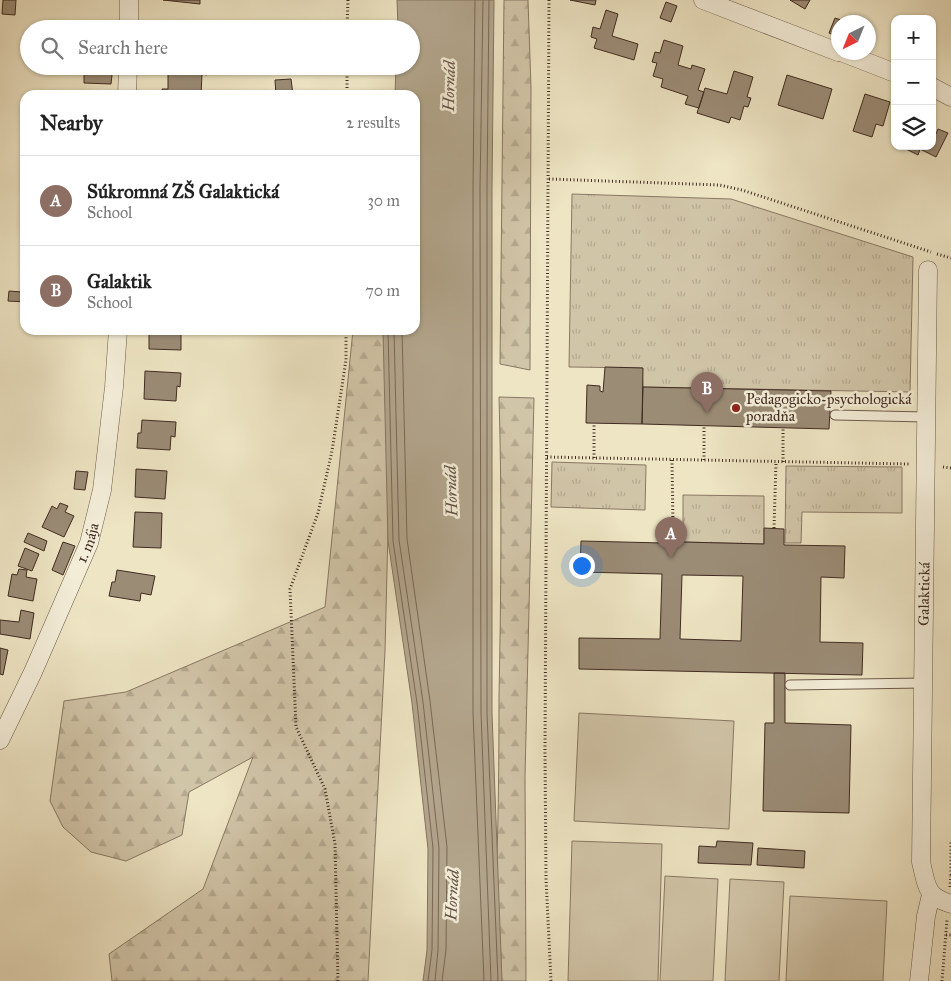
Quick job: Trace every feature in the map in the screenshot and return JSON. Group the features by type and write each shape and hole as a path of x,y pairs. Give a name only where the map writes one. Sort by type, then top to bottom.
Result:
{"street":[{"path":"129,0 129,20"},
{"path":"703,0 831,49"},
{"path":"861,60 891,71"},
{"path":"127,90 128,75"},
{"path":"936,89 951,97"},
{"name":"Galaktická","path":"928,270 921,862 931,895"},
{"name":"1. mája","path":"0,740 33,672 89,544 102,490 114,387 118,335"},
{"path":"920,981 926,916 931,895 950,904"}],"lane":[{"path":"835,415 926,417"},
{"path":"790,684 922,683"}],"path":[{"path":"347,20 348,0"},
{"path":"550,0 545,750 546,879 551,981"},
{"path":"347,75 347,90"},
{"path":"549,179 719,185 742,190 951,258"},
{"path":"338,981 335,844 324,789 296,727 290,589 318,513 330,460 346,360 346,335"},
{"path":"594,423 594,458"},
{"path":"704,426 704,460"},
{"path":"783,428 783,462"},
{"path":"547,457 926,465 951,468"},
{"path":"672,460 673,526"},
{"path":"774,528 776,462"},
{"path":"942,981 950,904 951,842"},
{"path":"946,935 951,936"}],"green space":[{"path":"504,0 528,0 531,88 530,370 500,364"},
{"path":"572,194 731,199 913,257 910,392 643,387 642,368 569,367"},
{"path":"352,335 393,335 385,651 368,981 112,981 109,954 203,889 253,757 189,792 182,835 126,861 91,852 63,827 50,801 64,701 126,692 325,607"},
{"path":"499,397 534,398 525,777 526,981 490,981 495,910 498,803 501,547"},
{"path":"552,462 646,465 645,510 551,507"},
{"path":"786,466 902,467 902,513 802,512 801,543 785,543"},
{"path":"683,495 764,496 764,544 683,542"},
{"path":"579,713 734,721 729,829 574,821"},
{"path":"572,841 662,844 658,981 568,981"},
{"path":"665,876 718,879 713,981 660,981"},
{"path":"730,879 784,882 779,981 725,981"},
{"path":"790,896 887,901 883,981 786,981"}],"water":[{"name":"Hornád","path":"397,0 494,0 492,713 502,981 423,981 427,950 428,849 412,703 388,541 383,335 420,335 420,90 395,90 396,75 420,75 420,20 398,20"}],"building":[{"path":"3,0 16,0 15,15 2,14"},
{"path":"163,0 200,0 200,4"},
{"path":"570,0 596,0 595,5"},
{"path":"790,0 810,0 805,9"},
{"path":"666,2 677,6 671,22 660,18"},
{"path":"606,10 618,14 612,36 638,44 634,60 594,48 597,39 591,37 593,27 600,29"},
{"path":"664,40 683,46 678,65 691,69 692,65 705,69 698,90 704,92 699,108 685,104 688,96 661,87 663,79 653,76 657,63 652,62 655,52 660,53"},
{"path":"734,71 753,77 747,97 751,98 748,107 744,106 740,120 731,117 729,123 697,113 705,88 727,94"},
{"path":"84,75 112,75 111,84 84,83"},
{"path":"168,75 202,75 201,90 162,90 168,89"},
{"path":"787,75 832,89 823,119 778,105"},
{"path":"291,79 292,90 276,90 275,80"},
{"path":"865,94 890,102 883,126 876,124 872,137 853,131"},
{"path":"938,129 948,133 936,157 922,150 936,150 936,134"},
{"path":"908,150 920,150 918,155"},
{"path":"9,291 20,292 20,302 8,301"},
{"path":"149,335 181,335 181,350 149,349"},
{"path":"605,367 643,368 642,424 586,423 587,385 600,386 600,391 603,392"},
{"path":"145,371 181,373 180,387 177,386 176,401 144,399"},
{"name":"Pedagogicko-psychologická poradňa","path":"643,387 831,391 829,429 642,424"},
{"path":"142,420 176,422 175,437 171,436 170,450 137,448 138,433 141,433"},
{"path":"136,469 167,471 165,499 135,497"},
{"path":"76,471 88,472 85,490 74,489"},
{"path":"60,503 68,506 65,512 74,516 64,537 42,527 52,506 57,509"},
{"path":"135,512 162,513 161,548 133,547"},
{"path":"664,526 683,526 683,542 764,544 764,528 784,529 784,545 845,546 844,578 821,577 820,642 863,643 862,675 579,669 579,638 660,639 662,574 580,572 581,541 663,543","holes":["682,575 743,576 741,641 680,639"]},
{"path":"28,533 47,541 44,551 24,542"},
{"path":"63,542 75,546 63,575 52,570"},
{"path":"25,548 39,554 32,571 18,566"},
{"path":"19,569 27,570 26,577 37,579 33,601 8,596 12,574 17,575"},
{"path":"117,570 155,576 151,595 141,593 140,601 109,596 112,582 115,582"},
{"path":"21,610 34,613 30,639 0,634 0,620 19,622"},
{"path":"0,648 8,650 3,675 0,674"},
{"path":"774,673 785,673 785,723 851,725 849,813 763,811 765,723 774,723"},
{"path":"717,841 753,843 751,865 698,863 699,846 716,847"},
{"path":"758,848 805,851 804,868 757,865"}],"place":[{"name":"Pedagogicko-psychologická poradňa","path":"736,408"},
{"name":"Galaktik","path":"707,413"},
{"name":"Súkromná ZŠ Galaktická","path":"671,558"}]}
